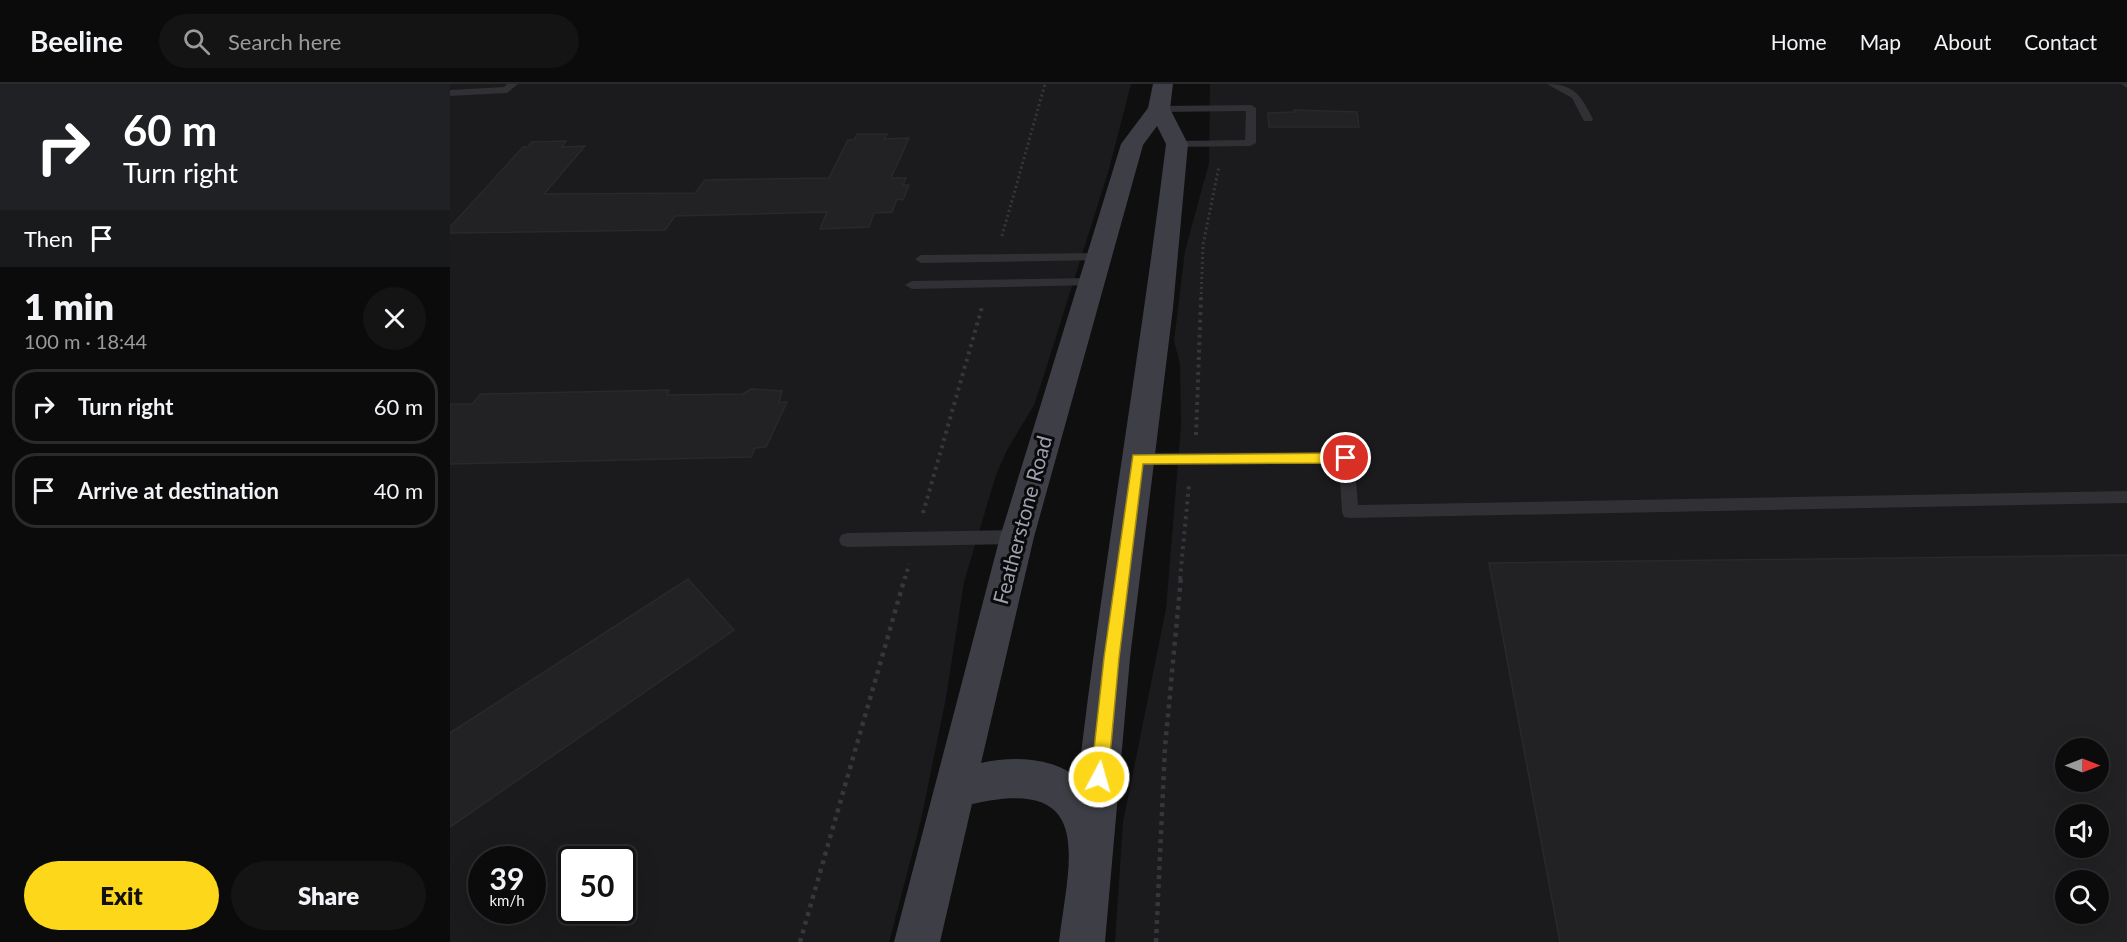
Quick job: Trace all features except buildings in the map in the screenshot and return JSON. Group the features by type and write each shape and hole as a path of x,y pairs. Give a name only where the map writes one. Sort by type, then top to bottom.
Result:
{"main road":[{"path":"1082,942 1111,658 1160,297 1177,144 1161,97"},
{"name":"Featherstone Road","path":"917,942 1017,537 1132,144 1161,97"},
{"path":"954,790 978,782 1002,778 1027,778 1053,784 1069,797 1082,816 1092,848"}],"lane":[{"path":"450,93 507,90 513,84"},
{"path":"1552,84 1576,96 1588,119"},
{"path":"1161,97 1251,108 1250,142 1177,144"},
{"path":"921,259 1096,269"},
{"path":"912,285 1096,269"},
{"path":"1138,459 1346,458 1350,512 2127,497"},
{"path":"847,540 1017,537"}],"path":[{"path":"1001,238 1045,84"},
{"path":"1196,433 1203,245 1220,159"},
{"path":"922,519 983,303"},
{"path":"1156,942 1165,747 1188,486"},
{"path":"800,942 910,563"}],"shaded area":[{"path":"450,84 1131,84 1109,169 1034,405 1007,450 996,475 964,582 946,698 921,820 889,942 450,942"},
{"path":"1210,84 2127,84 2127,942 1115,942 1123,822 1166,609 1181,426 1180,364 1174,341 1185,251 1209,163"}],"route":[{"path":"1099,777 1111,658 1138,459 1346,458"}]}
